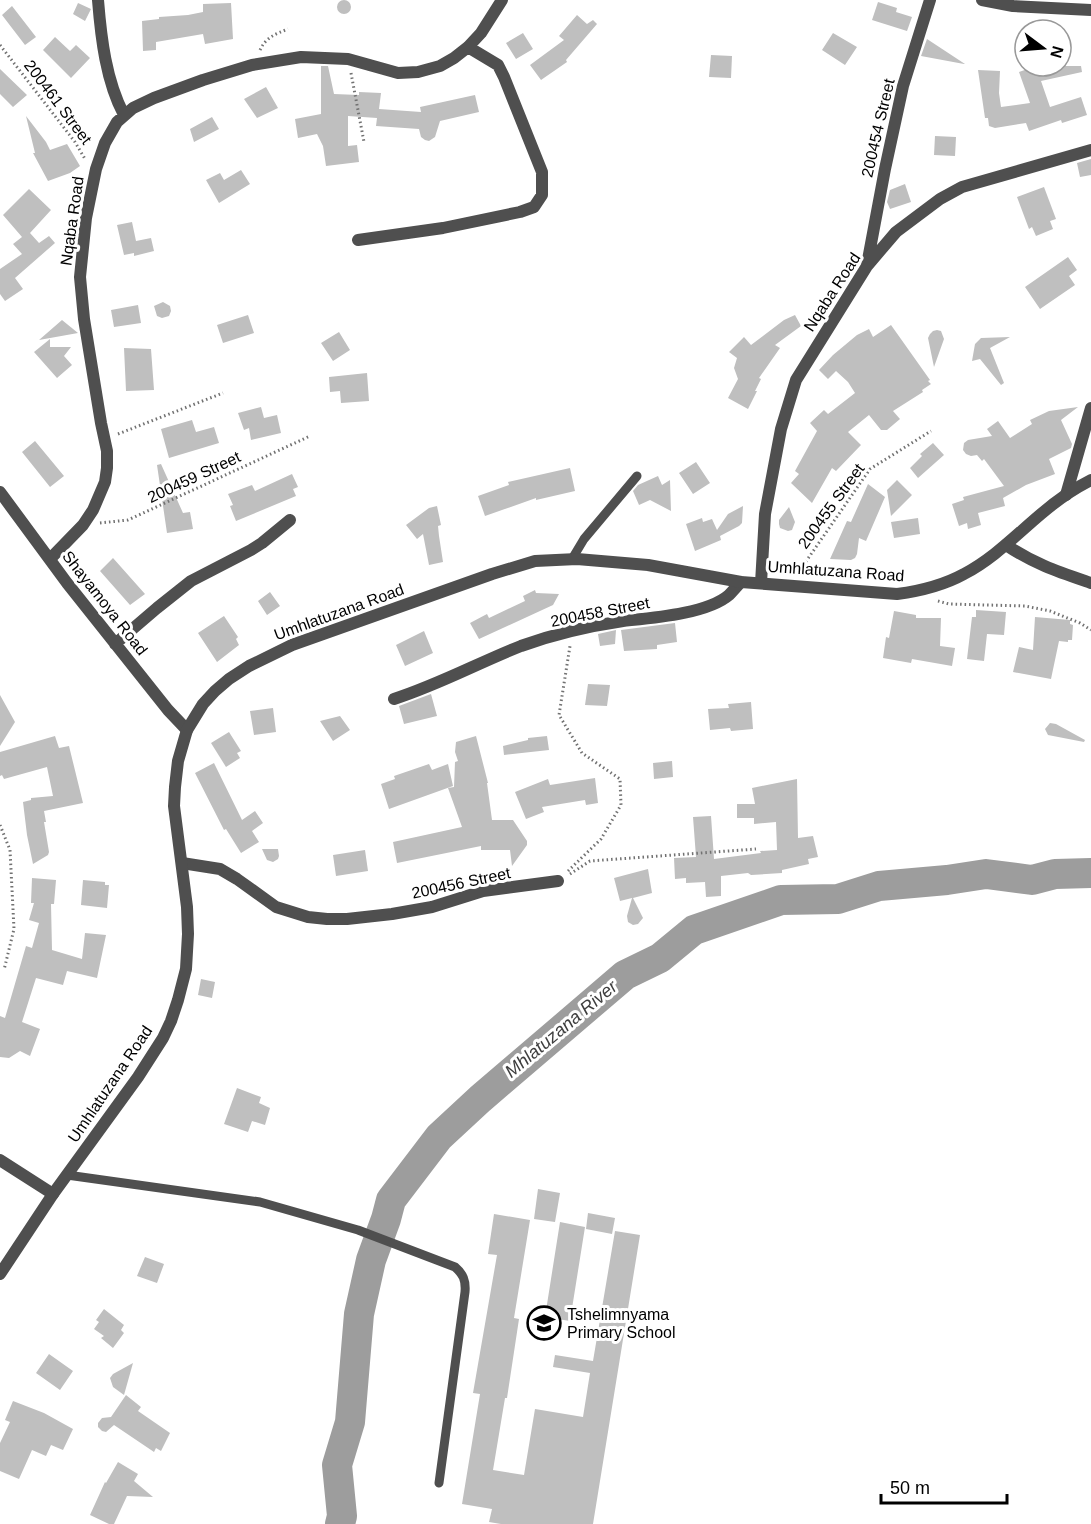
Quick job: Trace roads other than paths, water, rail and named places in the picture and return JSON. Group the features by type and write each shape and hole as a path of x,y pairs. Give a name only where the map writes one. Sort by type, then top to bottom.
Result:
{"street":[{"path":"98,0 100,26 109,71 124,115"},
{"name":"Nqaba Road","path":"50,559 83,525 93,510 105,482 107,451 84,319 80,277 86,218 95,176 105,143 117,122 133,108 174,90 252,65 301,57 348,59 398,73 418,72 440,66 468,47 490,21 502,0"},
{"name":"200454 Street","path":"867,266 903,86 930,0"},
{"path":"982,0 1013,6 1091,10"},
{"path":"358,240 443,228 520,212 534,207 542,195 542,172 498,65 468,47"},
{"name":"Nqaba Road","path":"760,583 765,514 781,429 792,389 811,354 867,266 896,232 940,199 962,187 1091,150"},
{"path":"1066,495 1091,408"},
{"name":"Umhlatuzana Road","path":"0,1274 53,1194 138,1077 171,1021 186,969 188,934 187,907 174,806 178,761 187,730 203,704 230,679 249,666 291,645 492,574 536,561 572,559 648,565 741,582 897,594 910,592 946,582 980,564 1006,545 1043,512 1091,480"},
{"name":"Shayamoya Road","path":"0,492 67,583 168,710 187,730"},
{"path":"116,644 191,581 256,546 290,520"},
{"path":"1006,545 1041,565 1091,583"},
{"name":"200458 Street","path":"394,699 432,686 522,646 573,630 698,610 728,596 741,582"},
{"name":"200456 Street","path":"182,863 220,869 276,907 308,917 327,919 392,914 432,907 483,891 558,881"},
{"path":"0,1160 53,1194"}],"lane":[{"path":"572,559 584,539 637,476"},
{"path":"67,1175 260,1202 358,1230 455,1267 464,1277 466,1285 439,1483"}],"waterway":[{"name":"Mhlatuzana River","path":"340,1524 342,1516 337,1465 350,1422 359,1314 371,1260 391,1200 439,1137 480,1099 625,975 660,958 694,930 781,900 838,899 879,886 986,874 1032,880 1055,874 1091,873"}],"place":[{"name":"Tshelimnyama Primary School","path":"544,1323"}]}
